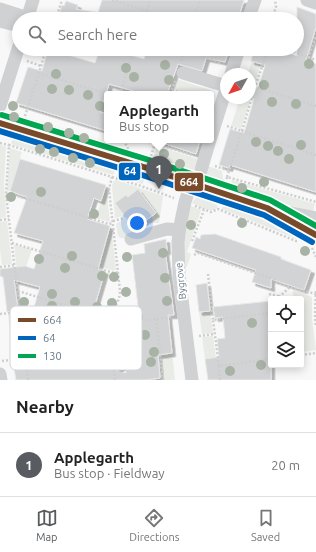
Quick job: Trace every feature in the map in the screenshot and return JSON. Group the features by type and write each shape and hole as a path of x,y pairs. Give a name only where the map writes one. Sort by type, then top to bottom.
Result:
{"street":[{"path":"28,12 33,0"},
{"path":"251,12 255,0"},
{"path":"307,0 316,3"},
{"path":"0,9 12,15"},
{"path":"0,21 12,21"},
{"path":"0,106 16,56"},
{"path":"233,68 237,56"},
{"path":"183,73 220,84"},
{"name":"Bygrove","path":"214,129 222,104"},
{"path":"0,123 147,168 267,208 316,218"},
{"name":"Bygrove","path":"192,380 178,259 179,230 185,202 190,190 199,177 210,143"},
{"path":"267,208 316,235"},
{"path":"131,239 161,231 179,230"},
{"path":"0,374 1,380"}],"path":[{"path":"58,12 62,0"},
{"path":"112,0 147,11 150,0"},
{"path":"196,12 200,0"},
{"path":"274,12 276,7 275,0"},
{"path":"308,58 316,36"},
{"path":"25,116 44,56"},
{"path":"121,91 132,56"},
{"path":"197,56 227,68"},
{"path":"256,84 266,56"},
{"path":"303,56 316,60"},
{"path":"39,73 104,93"},
{"path":"256,87 316,106"},
{"path":"223,193 250,104"},
{"path":"242,131 316,155"},
{"path":"0,143 142,186 204,210 212,212 218,209 296,241 301,240"},
{"path":"147,168 155,143"},
{"path":"158,143 204,159"},
{"path":"9,145 6,195 19,306"},
{"path":"112,177 109,189 119,272 120,299 116,306"},
{"path":"228,177 316,202"},
{"path":"6,195 11,194 109,224 125,216"},
{"path":"192,242 204,210"},
{"path":"0,220 9,219"},
{"path":"12,243 114,272 119,272"},
{"path":"191,252 194,255"},
{"path":"194,255 198,253 273,279 276,282 290,287 316,293 316,327"},
{"path":"192,261 194,255"},
{"path":"0,267 15,265"},
{"path":"208,274 220,380"},
{"path":"281,296 290,287"},
{"path":"18,291 69,306"},
{"path":"269,294 274,296"},
{"path":"0,314 10,313"},
{"path":"213,320 268,313"},
{"path":"142,320 184,315"},
{"path":"156,319 163,380"},
{"path":"304,354 316,352"},
{"path":"219,366 268,359"},
{"path":"0,362 10,360"},
{"path":"27,370 28,380"},
{"path":"114,370 115,380"}],"shaded area":[{"path":"252,61 261,64 256,81 256,68 250,68"},
{"path":"177,79 213,91 181,91 174,89"},
{"path":"238,104 249,104 241,129 231,126"},
{"path":"5,111 104,141 103,146 10,119"},
{"path":"14,136 116,167 113,175 11,144"},
{"path":"0,145 6,146 4,184 6,217 0,218"},
{"path":"157,146 198,159 195,167 192,171 184,173 154,156"},
{"path":"10,148 22,152 10,191 7,191"},
{"path":"208,166 222,171 223,179 225,180 224,183 221,185 210,180 206,173"},
{"path":"122,169 144,180 143,184 116,177"},
{"path":"116,180 163,196 159,223 145,223 144,227 134,231 124,238 118,236 116,224 126,217 154,211 138,189 128,197 126,195 115,203 124,216 115,218 112,186 113,182"},
{"path":"232,180 315,204 313,211 256,197 229,188"},
{"path":"106,185 110,222 96,218"},
{"path":"197,196 217,205 217,208 214,210 208,210 192,203"},
{"path":"224,201 274,220 299,232 297,239 222,209"},
{"path":"191,206 201,210 187,252 191,254 187,267 184,266 184,244 187,221"},
{"path":"7,221 12,264 2,265 0,249 0,222"},
{"path":"111,227 116,269 114,271 98,266"},
{"path":"14,245 32,249 19,289"},
{"path":"293,290 312,298 312,319 316,350 304,352 304,296 293,296"},
{"path":"210,311 213,333 202,334 199,312"},
{"path":"8,315 10,315 10,332"},
{"path":"213,336 216,358 205,359 202,337"},
{"path":"172,353 175,380 164,380 161,355"},
{"path":"29,370 34,370 30,380"}],"building":[{"path":"102,0 244,0 240,12 98,12"},
{"path":"66,1 78,5 76,9 96,12 60,12 62,5 64,6"},
{"path":"297,7 316,14 316,27 306,60 316,64 316,192 230,165 229,168 219,165 230,129 244,133 253,104 256,104 256,88 258,89 265,65 251,61 252,56 304,56 304,12 297,12"},
{"path":"46,56 72,56 95,63 98,56 134,56 144,59 145,56 227,56 225,62 206,58 202,71 178,64 168,91 134,91 109,84 107,91 104,91 104,100 100,112 104,113 104,130 16,103 28,67 42,71"},
{"path":"163,143 199,143 196,154"},
{"path":"20,159 106,185 101,201 94,198 87,219 110,226 98,269 105,271 95,306 34,306 40,287 14,280 17,306 10,306 10,311 7,312 3,277 0,276 0,269 25,266 34,269 43,241 14,233 27,197 10,191"},
{"path":"138,189 156,213 134,229 115,203 126,195 128,197"},
{"path":"215,234 281,257 281,259 311,270 304,290 271,279 271,288 252,282 256,270 192,248 196,237 200,239 201,235"},
{"path":"166,239 167,251 165,251 174,315 168,315 172,353 158,355 160,378 145,380 16,380 14,370 117,370 126,373 126,370 142,370 142,306 138,306 132,255 145,253 144,244"},
{"path":"207,283 210,311 199,312 196,285"},
{"path":"268,301 268,368 271,368 271,380 208,380 205,359 219,357 217,339 225,338 223,317 215,318 213,307"}],"transit line":[{"name":"130","path":"2,115 149,160 270,200 316,226"},
{"name":"664","path":"0,123 147,168 267,208 316,235"},
{"name":"64","path":"0,131 264,215 312,242"}],"place":[{"name":"Applegarth","path":"159,189"}]}
